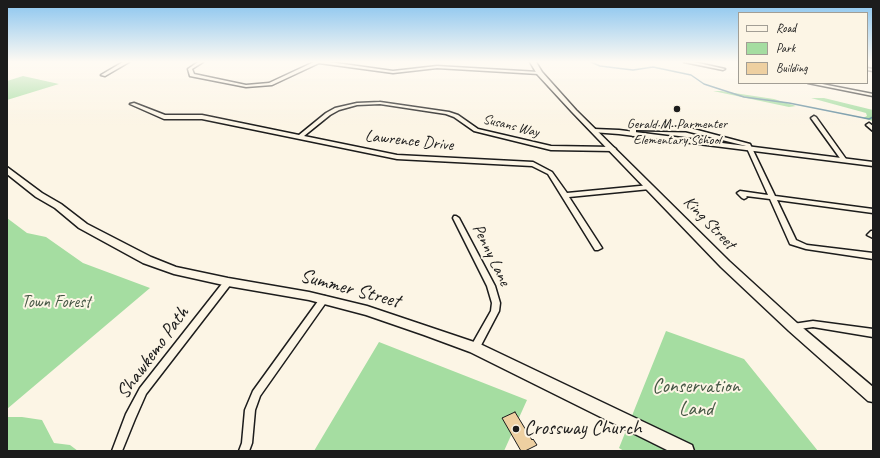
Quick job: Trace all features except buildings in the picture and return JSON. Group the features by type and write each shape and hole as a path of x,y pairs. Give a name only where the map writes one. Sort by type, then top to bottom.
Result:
{"main road":[{"name":"King Street","path":"549,83 725,264 793,327 873,396"},
{"name":"Summer Street","path":"7,170 40,195 58,206 83,226 126,250 174,270 228,282 275,289 324,299 428,331 475,348 686,451"}],"street":[{"path":"233,83 246,86 271,83"},
{"path":"815,84 873,95"},
{"name":"Susans Way","path":"300,137 328,114 337,109 357,104 380,103 447,113 456,116 476,130 552,148 613,149"},
{"name":"Lawrence Drive","path":"132,104 164,117 202,117 397,157 533,164 550,172 598,248"},
{"path":"814,118 844,160"},
{"path":"633,134 633,128 686,129 748,144 791,239 797,244 873,256"},
{"path":"594,131 633,134 873,164"},
{"path":"565,195 650,187"},
{"path":"744,197 740,192 873,211"},
{"name":"Penny Lane","path":"456,218 491,286 496,303 495,312 475,348"},
{"path":"873,233 871,235 873,236"},
{"name":"Shawkemo Path","path":"117,451 130,417 143,391 228,282"},
{"path":"244,451 248,436 250,410 256,394 324,299"},
{"path":"793,327 813,324 873,333"}],"green space":[{"path":"7,83 59,84 7,100"},
{"path":"713,91 774,99 796,106 789,107"},
{"path":"811,98 824,98 873,110 873,121 863,118 867,116 866,113"},
{"name":"Town Forest","path":"7,218 27,233 46,237 83,263 150,288 7,409"},
{"name":"Conservation Land","path":"666,331 744,359 818,451 624,451 619,448"},
{"path":"379,342 527,400 504,451 314,451"},
{"path":"7,417 22,417 42,420 54,443 70,445 78,451 7,451"}],"waterway":[{"path":"703,83 744,97 789,103 869,119 873,117"}],"place":[{"name":"Gerald M. Parmenter Elementary School","path":"677,109"},
{"name":"Crossway Church","path":"516,429"}]}
